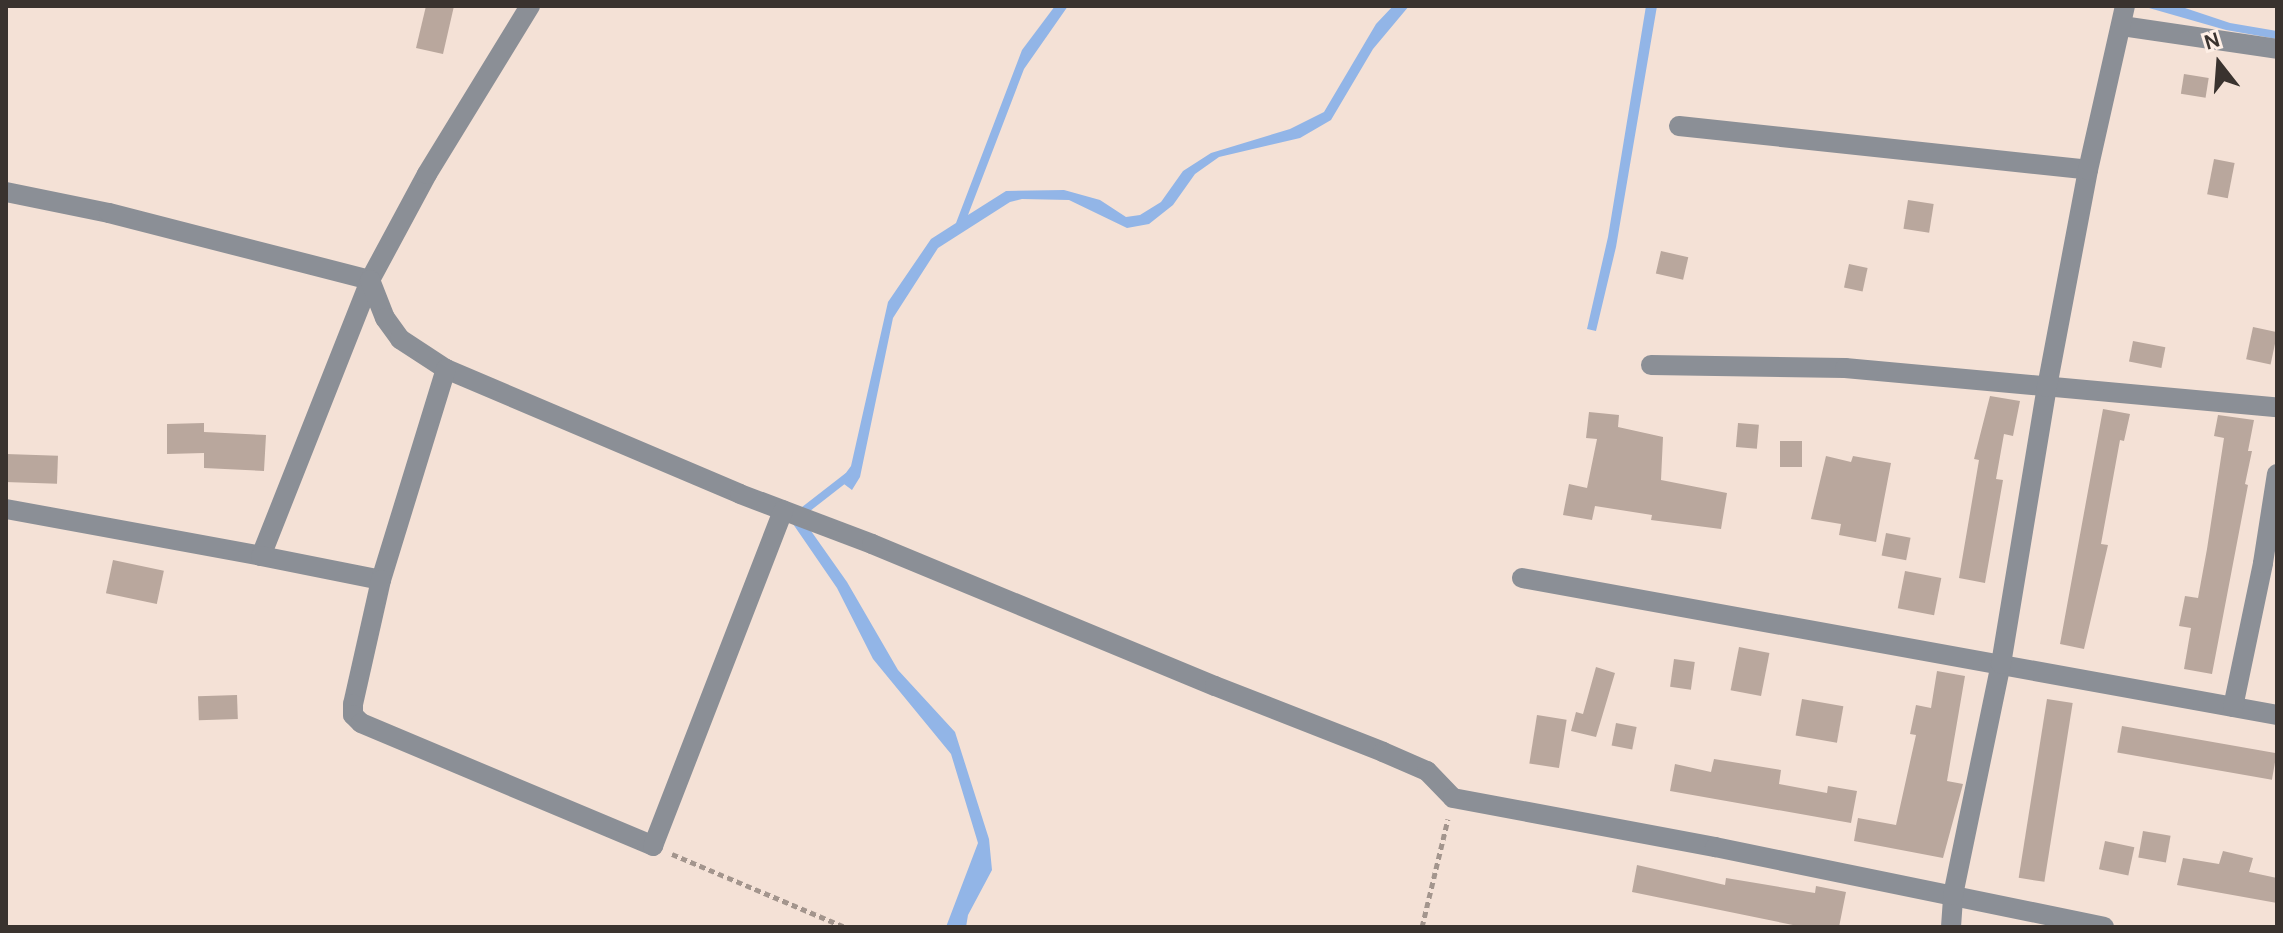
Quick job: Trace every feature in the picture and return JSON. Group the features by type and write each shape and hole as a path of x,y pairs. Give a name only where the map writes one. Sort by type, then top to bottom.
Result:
{"street":[{"path":"261,556 370,280 427,174 530,6"},
{"path":"1951,927 1953,895 2001,664 2047,387 2088,170 2124,14 2277,49"},
{"path":"1679,126 2088,170"},
{"path":"6,192 109,213 370,280"},
{"path":"370,280 385,318 400,339 446,369 1394,756 1427,771 1453,798 2104,927"},
{"path":"1651,365 1845,368 2277,407"},
{"path":"446,369 381,580 353,715 361,723 653,846 793,513"},
{"path":"2233,707 2263,563 2277,474"},
{"path":"6,509 381,580"},
{"path":"1522,578 2277,715"}],"path":[{"path":"1422,927 1453,798"},
{"path":"653,846 845,927"}],"water":[{"path":"1055,6 1068,6 1024,69 968,215 1006,191 1064,190 1100,200 1126,217 1140,215 1161,202 1183,171 1211,153 1290,129 1324,112 1376,24 1393,6 1409,6 1373,49 1331,120 1300,138 1219,157 1195,174 1173,205 1149,224 1127,228 1069,200 1022,199 1010,202 938,248 893,318 860,477 852,490 840,481 851,466 888,302 931,239 956,223 1022,50"},
{"path":"1646,6 1657,6 1616,247 1596,331 1587,329 1608,237"},
{"path":"2142,6 2179,6 2230,23 2277,31 2277,39 2226,30"},
{"path":"791,521 804,521 847,582 898,670 955,732 989,839 992,870 968,915 966,927 946,927 978,843 951,754 873,659 837,588"}],"building":[{"path":"426,6 454,6 443,54 416,48"},
{"path":"2184,74 2209,78 2206,98 2181,94"},
{"path":"2214,159 2235,163 2228,198 2207,194"},
{"path":"1908,200 1934,204 1929,233 1903,229"},
{"path":"1661,251 1688,257 1683,280 1656,273"},
{"path":"1849,264 1868,268 1863,291 1844,287"},
{"path":"2253,327 2277,332 2271,364 2246,359"},
{"path":"2133,341 2165,347 2161,368 2129,362"},
{"path":"1990,396 2020,401 2013,436 2004,434 1996,479 2003,480 1985,583 1959,578 1979,460 1974,459"},
{"path":"2103,409 2130,414 2124,441 2120,440 2101,544 2108,545 2084,649 2060,644"},
{"path":"1589,412 1619,415 1618,427 1663,437 1661,480 1727,493 1721,529 1651,520 1652,515 1595,506 1592,520 1563,515 1569,484 1587,488 1597,439 1586,438"},
{"path":"2218,415 2254,420 2248,451 2252,451 2245,484 2248,485 2212,674 2184,669 2191,628 2179,626 2185,596 2198,598 2224,438 2214,436"},
{"path":"204,423 204,432 266,435 264,471 204,468 204,453 167,454 167,424"},
{"path":"1738,423 1759,425 1757,449 1736,447"},
{"path":"1780,441 1802,441 1802,467 1780,467"},
{"path":"6,454 58,456 57,484 6,482"},
{"path":"1826,456 1851,462 1853,456 1891,463 1876,542 1839,535 1841,524 1811,519"},
{"path":"1886,533 1911,538 1906,560 1882,556"},
{"path":"113,560 164,571 157,604 106,593"},
{"path":"1905,571 1941,578 1934,615 1898,608"},
{"path":"1739,647 1769,653 1761,696 1731,690"},
{"path":"1674,659 1695,662 1691,690 1670,687"},
{"path":"1596,667 1615,673 1596,737 1571,731 1576,712 1583,714"},
{"path":"1937,671 1965,676 1947,781 1963,784 1943,858 1854,841 1858,818 1896,825 1916,735 1910,734 1916,705 1931,708"},
{"path":"237,695 238,719 199,720 198,696"},
{"path":"1802,699 1843,706 1837,743 1796,735"},
{"path":"2047,699 2073,703 2044,882 2019,878"},
{"path":"1537,715 1567,720 1559,768 1529,763"},
{"path":"1616,723 1637,727 1632,750 1612,746"},
{"path":"2122,726 2277,753 2272,780 2117,753"},
{"path":"1714,759 1781,770 1779,784 1827,793 1828,786 1857,791 1851,823 1670,791 1675,764 1711,772"},
{"path":"2143,831 2171,836 2166,862 2138,858"},
{"path":"2105,841 2134,847 2128,876 2099,869"},
{"path":"2223,851 2253,858 2249,872 2277,878 2277,903 2177,885 2183,858 2219,864"},
{"path":"1637,865 1725,885 1726,878 1815,893 1816,886 1846,892 1839,927 1803,927 1632,892"}],"waterway":[{"path":"801,513 847,477"}]}
